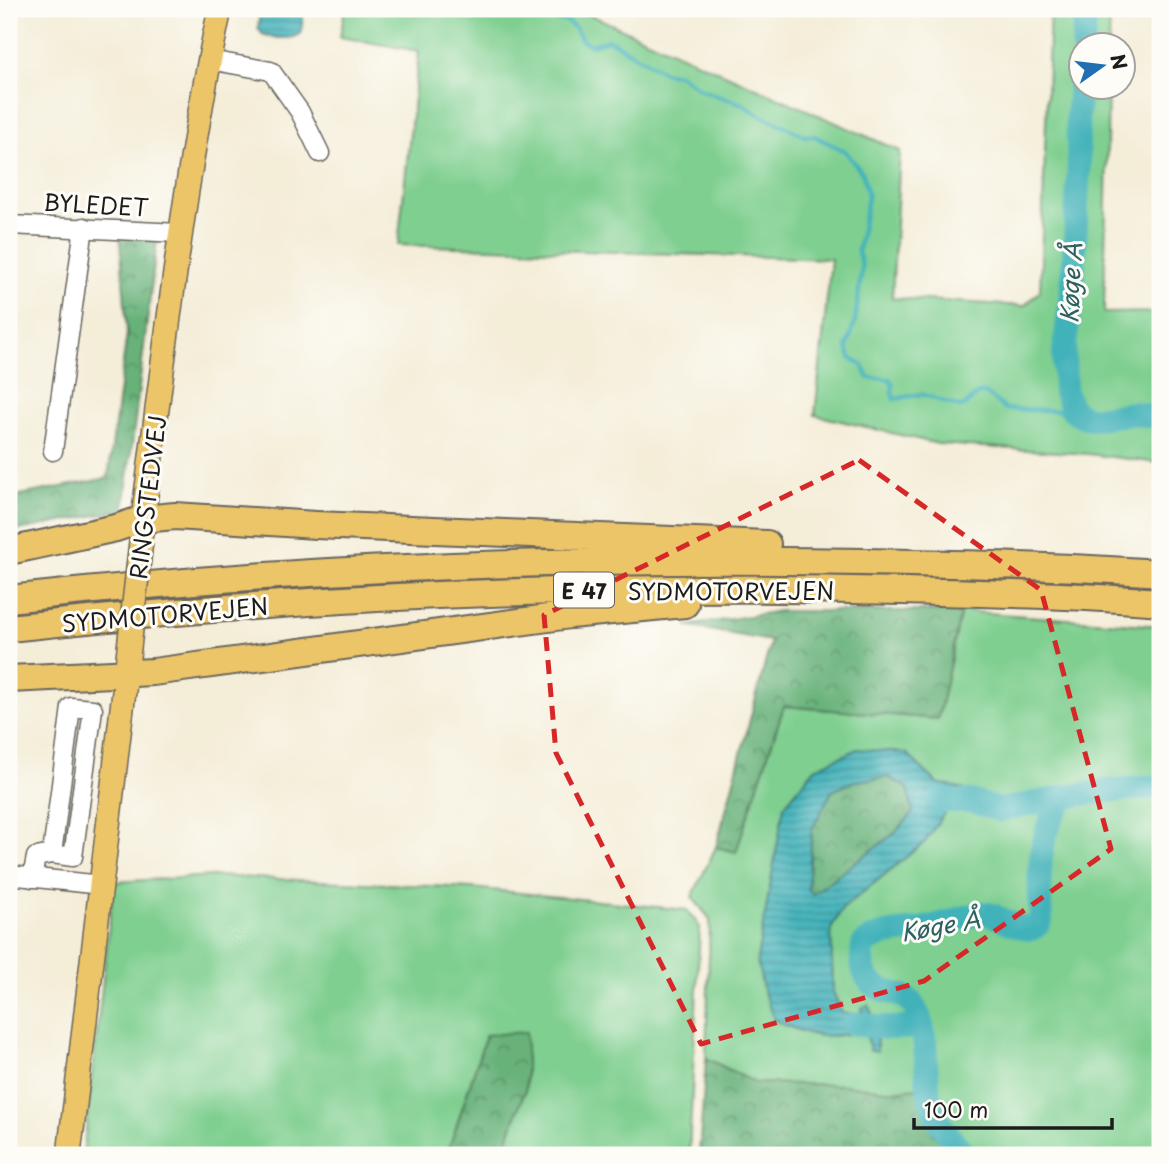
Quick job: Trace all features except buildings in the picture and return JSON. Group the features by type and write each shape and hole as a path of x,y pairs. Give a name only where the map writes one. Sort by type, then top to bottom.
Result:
{"highway":[{"path":"9,551 116,528 142,530 175,516 329,526 954,551 1044,566"},
{"name":"SYDMOTORVEJEN","path":"9,599 251,576 555,562 774,561 1044,566 1160,573"},
{"name":"SYDMOTORVEJEN","path":"9,628 247,606 572,590 773,587 1023,594 1160,602"},
{"path":"9,679 706,602 785,600 981,604 1023,594"}],"main road":[{"name":"RINGSTEDVEJ","path":"69,1155 142,530 180,233 220,9"}],"street":[{"path":"209,60 271,71 300,112 320,153"},
{"name":"BYLEDET","path":"9,225 180,233"},
{"path":"53,451 84,227"},
{"path":"32,878 36,857 52,854 73,857 93,709 71,707 52,854"},
{"path":"9,876 101,885"}],"highlighted area":[{"path":"859,460 1041,590 1111,849 924,981 701,1044 556,753 544,615"}],"green space":[{"path":"345,9 577,9 900,151 892,298 1024,306 1040,291 1050,9 1110,9 1109,32 1068,32 1068,102 1108,102 1104,313 1160,312 1160,463 1088,454 938,444 815,415 831,259 398,245 419,51 340,37"},
{"path":"120,236 157,240 124,510 9,532 9,497 108,478 127,333"},
{"path":"780,611 961,611 938,719 784,706 736,852 716,847 771,641 687,626"},
{"path":"961,611 1160,626 1160,1155 954,1155 933,1134 915,1088 894,1091 843,1085 755,1083 706,1058 710,919 692,897 716,847 736,851 784,706 938,719","holes":["906,753 937,783 967,790 945,812 925,842 842,909 831,929 833,992 842,1013 862,1014 886,1027 876,1032 877,1051 870,1051 866,1031 839,1036 819,1036 774,1020 757,960 769,899 815,768"]},
{"path":"888,777 908,788 913,813 895,833 813,894 808,890 812,829 832,791 855,781"},
{"path":"213,876 472,888 687,910 700,927 689,1155 502,1155 526,1088 486,1035 447,1155 83,1155 114,882"},
{"path":"526,1032 526,1087 502,1155 447,1155 486,1035"},
{"path":"706,1058 755,1083 843,1085 894,1091 916,1088 933,1134 954,1155 699,1155"}],"water":[{"path":"260,9 300,9 303,17 301,33 288,38 262,34 258,28"},
{"path":"857,749 906,753 937,783 967,790 973,812 945,812 925,842 842,909 831,929 833,992 842,1013 861,1014 861,1008 868,1005 875,1020 887,1028 876,1032 877,1051 870,1051 866,1031 829,1036 809,1034 774,1020 763,990 757,960 784,806 815,768","holes":["888,777 908,788 913,813 895,833 813,894 808,890 812,829 832,791 855,781"]}],"waterway":[{"path":"536,9 556,20 566,21 575,28 582,40 591,45 609,40 666,73 679,74 701,90 743,104 805,136 814,136 845,151 863,174 868,197 858,251 862,268 855,321 847,347 850,358 862,365 869,378 890,379 894,399 922,394 959,407 979,393 985,393 1006,409 1075,411"},
{"name":"Køge Å","path":"1084,32 1086,9"},
{"name":"Køge Å","path":"1079,102 1079,163 1073,279 1064,353 1065,392 1072,409 1091,419 1134,413 1160,418"},
{"name":"Køge Å","path":"965,1155 942,1126 932,1106 924,1039 918,1014 907,998 876,987 870,982 862,963 863,945 882,935 928,927 981,913 1024,928 1037,926 1041,919 1040,871 1044,839 1049,824 1065,797 1160,786"},
{"path":"939,801 971,801 1000,810 1065,797"},
{"path":"854,1024 887,1028 922,1027"}]}
